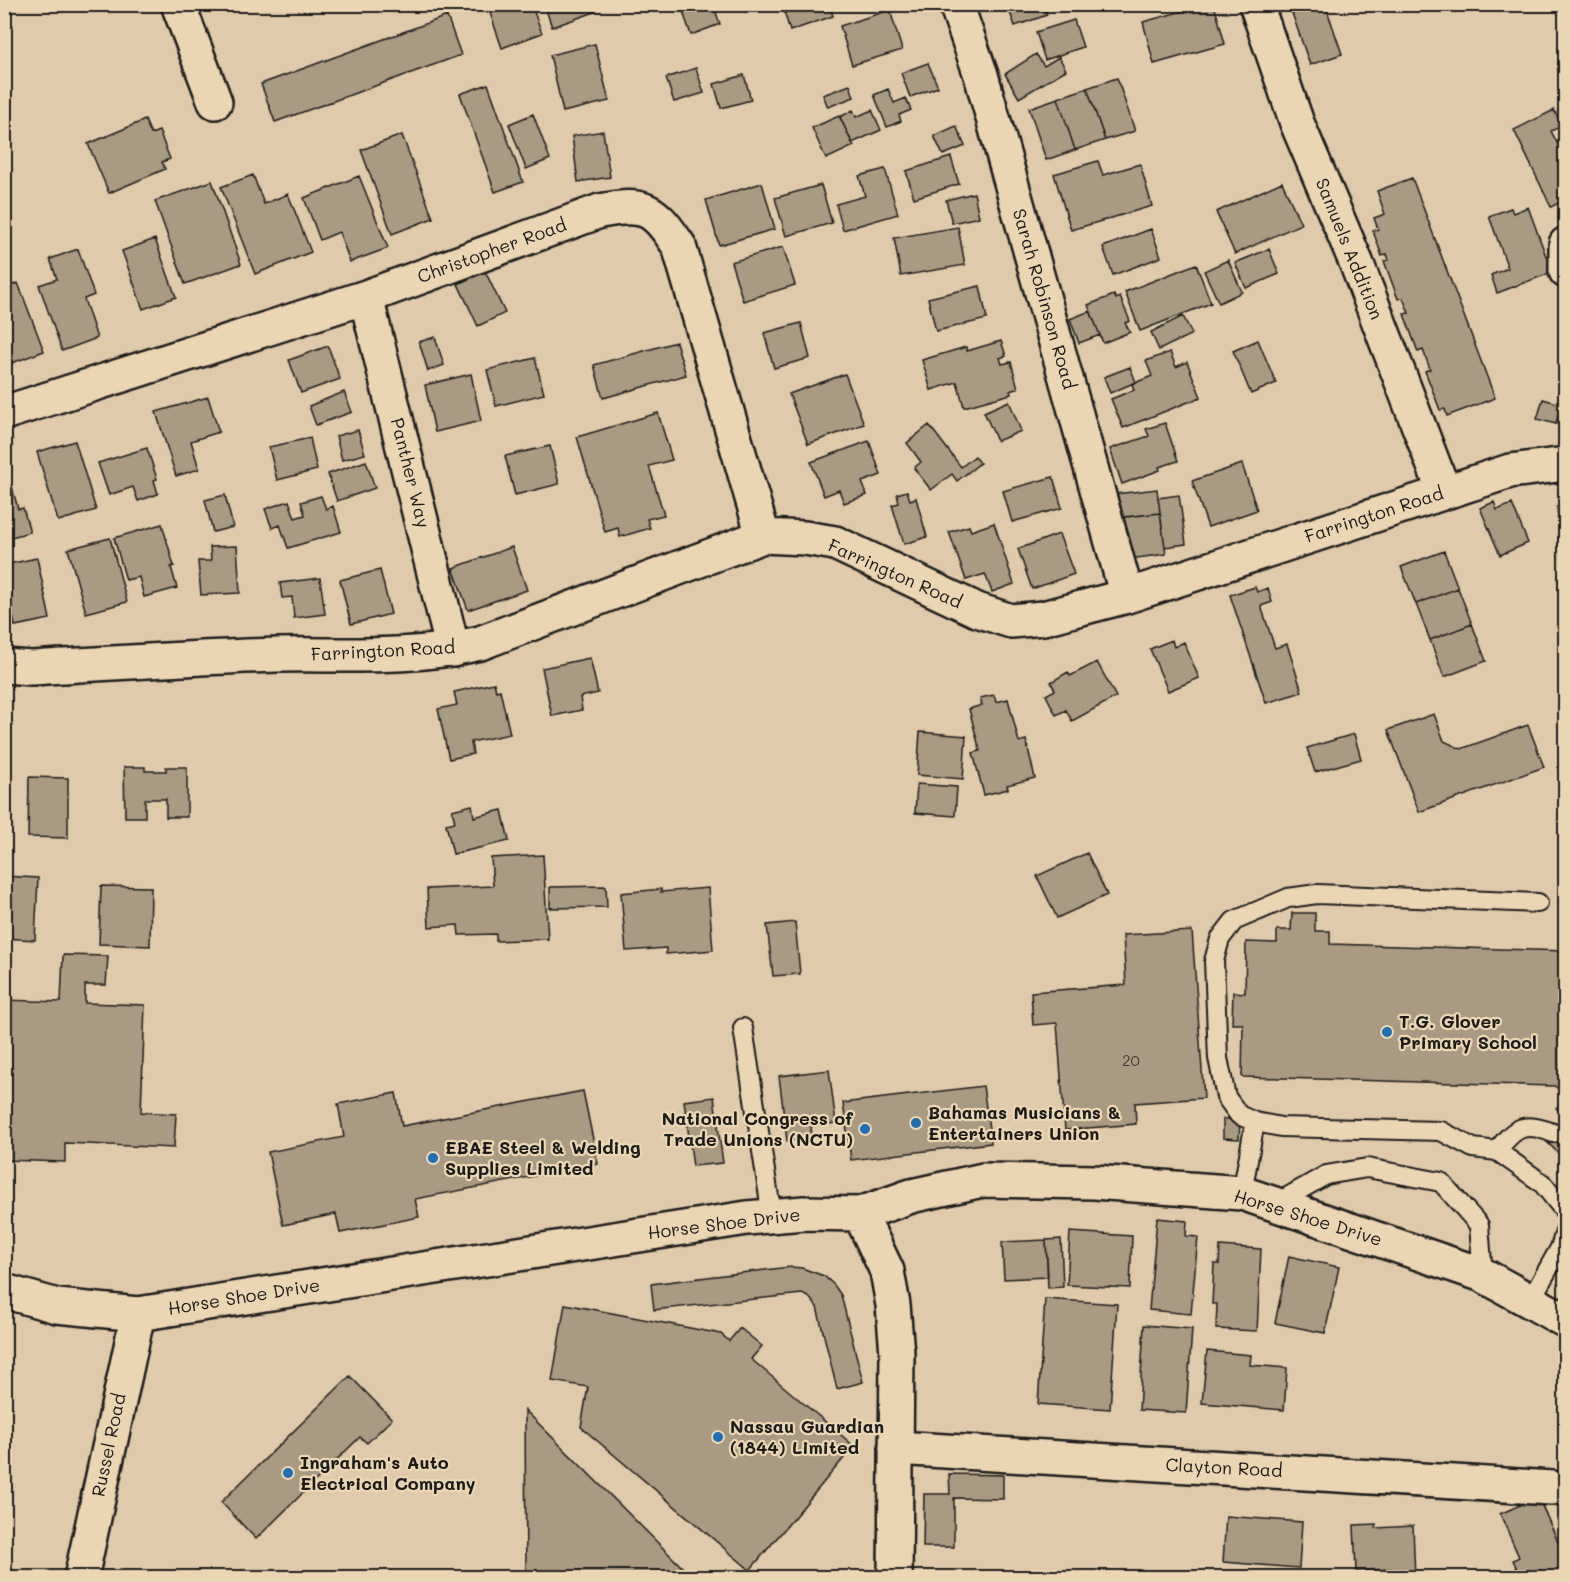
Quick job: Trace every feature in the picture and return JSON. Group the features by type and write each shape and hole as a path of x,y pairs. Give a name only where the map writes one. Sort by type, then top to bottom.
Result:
{"street":[{"path":"178,4 215,102"},
{"name":"Sarah Robinson Road","path":"956,4 981,75 1127,596"},
{"name":"Samuels Addition","path":"1256,4 1297,123 1356,262 1444,492"},
{"name":"Christopher Road","path":"4,413 366,297 600,212 627,206 647,210 664,224 679,246 763,536"},
{"path":"1566,244 1566,271"},
{"name":"Panther Way","path":"366,297 453,650"},
{"name":"Farrington Road","path":"4,666 32,668 249,656 453,650 480,643 763,536 805,538 835,543 977,610 1011,621 1043,618 1127,596 1510,471 1566,464"},
{"name":"Horse Shoe Drive","path":"4,1291 57,1306 138,1314 747,1218 804,1213 860,1214 911,1196 983,1180 1094,1182 1242,1193 1483,1275 1566,1321"},
{"path":"860,1214 888,1271 893,1305 897,1353 895,1578"},
{"name":"Russel Road","path":"81,1578 138,1314"},
{"name":"Clayton Road","path":"896,1448 1552,1488"}],"lane":[{"path":"1538,903 1317,894 1288,898 1234,921 1220,939 1214,961 1218,1058 1226,1097 1239,1115 1255,1122 1281,1127 1441,1131 1473,1148 1497,1151 1542,1183 1566,1213"},
{"path":"743,1028 772,1216"},
{"path":"1242,1193 1255,1122"},
{"path":"1497,1151 1508,1136 1522,1126 1538,1126 1553,1133"},
{"path":"1275,1204 1326,1175 1367,1168 1441,1182 1479,1225 1483,1275"},
{"path":"1530,1301 1560,1248 1566,1227"}],"building":[{"path":"487,4 531,4 542,33 502,48"},
{"path":"544,4 593,4 595,12 552,27"},
{"path":"713,4 720,24 691,35 681,6"},
{"path":"782,4 829,4 833,16 790,31"},
{"path":"1014,4 1043,4 1047,15 1015,26 1008,7"},
{"path":"1214,4 1225,44 1154,64 1143,22"},
{"path":"1317,4 1325,4 1342,54 1310,65 1292,13"},
{"path":"890,10 902,50 852,65 840,26"},
{"path":"447,16 461,55 275,122 261,84"},
{"path":"1074,20 1083,47 1045,60 1036,32"},
{"path":"595,44 609,101 563,112 550,55"},
{"path":"1036,54 1044,66 1059,57 1066,70 1019,98 1005,74"},
{"path":"928,63 938,87 910,97 901,73"},
{"path":"696,68 704,93 674,102 666,78"},
{"path":"744,75 751,100 721,108 714,84"},
{"path":"1117,78 1135,131 1105,140 1087,88"},
{"path":"488,84 523,182 495,192 460,94"},
{"path":"850,85 854,97 828,107 823,95"},
{"path":"1087,88 1105,140 1075,150 1058,98"},
{"path":"888,89 894,103 906,98 911,110 899,115 901,121 887,127 874,95"},
{"path":"1058,98 1075,150 1046,160 1029,108"},
{"path":"853,110 856,117 872,110 881,130 852,143 840,117"},
{"path":"1554,110 1562,126 1551,131 1566,160 1566,199 1551,207 1514,130"},
{"path":"533,114 550,159 526,169 509,124"},
{"path":"839,116 854,146 826,159 812,128"},
{"path":"145,120 151,134 159,131 170,159 162,162 165,169 109,193 88,144"},
{"path":"956,126 965,146 943,155 934,136"},
{"path":"603,131 610,177 578,182 572,136"},
{"path":"402,135 433,218 392,234 361,150"},
{"path":"951,157 959,184 914,198 906,171"},
{"path":"1098,161 1103,175 1140,164 1152,206 1071,230 1054,174"},
{"path":"885,169 898,214 843,230 836,204 865,196 859,176"},
{"path":"253,175 264,204 288,194 311,252 255,274 221,187"},
{"path":"359,176 388,248 350,262 339,232 320,240 304,198"},
{"path":"1412,178 1495,398 1447,416 1445,409 1440,410 1425,371 1430,369 1423,350 1418,352 1404,314 1409,313 1403,298 1398,299 1384,261 1389,260 1387,254 1382,256 1373,231 1378,229 1374,218 1385,214 1377,191"},
{"path":"212,181 241,264 185,284 155,201"},
{"path":"1282,182 1301,224 1235,254 1216,212"},
{"path":"762,183 775,229 719,245 706,200"},
{"path":"821,185 832,223 786,236 775,198"},
{"path":"974,193 979,217 952,223 946,200"},
{"path":"1528,207 1546,256 1552,254 1558,270 1497,293 1491,275 1508,268 1489,216 1511,208 1513,213"},
{"path":"958,227 965,265 901,276 894,238"},
{"path":"1151,229 1161,257 1113,275 1103,247"},
{"path":"155,239 176,297 143,309 122,251"},
{"path":"783,247 795,285 743,301 731,262"},
{"path":"78,249 94,295 84,299 97,338 62,351 39,285 57,279 50,259"},
{"path":"1269,249 1279,274 1246,288 1235,263"},
{"path":"1228,260 1242,292 1219,303 1204,271"},
{"path":"1196,264 1211,303 1140,331 1125,292"},
{"path":"485,271 505,313 478,326 458,284"},
{"path":"18,283 44,351 4,366 4,288"},
{"path":"980,286 987,319 936,331 928,298"},
{"path":"1114,295 1116,299 1120,297 1130,321 1125,323 1130,332 1103,343 1088,305"},
{"path":"1090,311 1100,335 1079,343 1070,319"},
{"path":"1183,316 1192,334 1159,350 1151,332"},
{"path":"801,323 810,358 774,368 764,333"},
{"path":"435,337 444,365 428,371 419,342"},
{"path":"1258,340 1276,383 1251,394 1233,351"},
{"path":"1001,341 1006,356 1000,358 1002,364 1011,362 1018,388 1010,391 1011,394 964,407 957,382 931,390 922,360 966,347 967,351"},
{"path":"676,342 686,375 603,398 594,365"},
{"path":"328,346 340,379 301,393 289,360"},
{"path":"1170,352 1176,367 1187,362 1201,397 1123,428 1111,399 1134,390 1132,384 1152,376 1146,361"},
{"path":"535,358 544,394 496,406 487,370"},
{"path":"1130,367 1136,382 1110,393 1104,377"},
{"path":"471,374 481,421 435,432 425,385"},
{"path":"845,374 864,424 808,444 789,394"},
{"path":"344,392 352,412 316,425 309,406"},
{"path":"208,397 219,432 191,441 199,469 176,476 156,412"},
{"path":"1543,399 1561,404 1556,424 1537,419"},
{"path":"1009,401 1021,431 997,441 984,412"},
{"path":"658,413 672,460 649,466 664,515 647,519 650,528 620,537 618,528 605,532 577,437"},
{"path":"1165,423 1178,461 1122,484 1110,449 1149,436 1146,429"},
{"path":"929,425 961,467 975,456 980,463 957,481 952,474 931,490 914,468 921,462 907,443"},
{"path":"358,430 365,454 342,460 336,436"},
{"path":"310,438 317,470 277,480 269,447"},
{"path":"75,441 96,510 58,521 37,452"},
{"path":"869,441 881,475 862,482 867,495 844,503 839,490 824,496 811,462"},
{"path":"550,446 559,484 515,495 505,456"},
{"path":"147,448 157,479 154,480 158,494 138,501 133,487 109,495 98,463"},
{"path":"366,461 375,488 337,501 328,474"},
{"path":"1242,464 1257,510 1208,527 1192,481"},
{"path":"8,472 18,509 23,508 30,532 4,539 4,473"},
{"path":"1053,477 1062,508 1012,522 1003,491"},
{"path":"1157,489 1160,513 1119,518 1116,494"},
{"path":"907,491 910,500 916,498 927,537 904,544 892,505 899,503 897,494"},
{"path":"225,495 233,527 213,532 205,500"},
{"path":"1179,495 1186,544 1165,547 1158,498"},
{"path":"321,496 326,509 333,506 341,532 288,548 280,525 272,528 265,509 289,501 295,518 305,515 301,502"},
{"path":"1494,502 1497,510 1512,504 1528,543 1500,555 1480,508"},
{"path":"1557,507 1566,507 1566,553 1562,554"},
{"path":"1160,513 1166,554 1130,559 1124,517"},
{"path":"994,523 1014,584 992,592 985,574 966,580 949,532 969,526 971,531"},
{"path":"162,524 174,566 171,567 177,588 144,597 139,577 126,580 114,538"},
{"path":"1059,534 1074,574 1032,589 1018,549"},
{"path":"110,538 127,602 86,613 68,549"},
{"path":"237,546 240,593 201,595 198,561 211,561 210,547"},
{"path":"512,547 527,590 468,610 453,568"},
{"path":"1444,551 1458,588 1416,604 1401,567"},
{"path":"37,558 50,619 15,626 4,565"},
{"path":"380,570 391,614 351,624 340,580"},
{"path":"320,578 325,614 294,618 292,597 282,598 280,583"},
{"path":"1255,587 1257,592 1268,588 1272,602 1261,606 1275,648 1287,644 1302,692 1266,703 1230,595"},
{"path":"1458,588 1472,624 1430,640 1416,604"},
{"path":"1472,624 1486,661 1444,677 1430,640"},
{"path":"1172,640 1174,647 1184,642 1199,678 1168,691 1150,649"},
{"path":"590,658 598,693 580,697 582,710 552,716 542,668"},
{"path":"1097,662 1116,697 1072,721 1066,710 1056,715 1046,695 1055,690 1051,682 1068,672 1070,676"},
{"path":"494,683 496,691 500,690 510,734 471,742 473,754 449,759 438,709 457,705 454,692"},
{"path":"994,695 996,702 1008,699 1019,742 1026,740 1035,778 1007,785 1008,789 984,795 973,753 980,751 969,709 982,705 980,698"},
{"path":"1434,714 1444,741 1461,749 1528,725 1544,767 1419,812 1388,730"},
{"path":"920,732 966,736 963,779 917,775"},
{"path":"1354,734 1361,759 1315,772 1307,748"},
{"path":"124,767 145,767 145,771 166,771 166,767 187,767 187,817 166,817 166,799 145,799 145,817 125,817"},
{"path":"29,777 68,778 68,838 28,837"},
{"path":"917,784 957,787 955,816 915,813"},
{"path":"472,805 474,817 502,810 509,841 453,854 446,824 455,822 452,810"},
{"path":"1087,853 1107,895 1057,918 1037,876"},
{"path":"543,855 548,939 496,941 496,934 459,935 458,925 429,927 427,889 493,886 491,858"},
{"path":"4,876 38,878 35,940 4,938"},
{"path":"101,886 151,887 150,946 99,944"},
{"path":"606,886 607,907 550,908 550,887"},
{"path":"708,888 713,950 666,954 666,948 626,951 621,893"},
{"path":"1292,913 1315,913 1315,931 1330,931 1330,944 1566,951 1566,1097 1555,1086 1242,1077 1243,1024 1232,1024 1233,992 1245,993 1246,942 1277,943 1277,930 1291,930"},
{"path":"795,922 800,974 773,976 767,925"},
{"path":"1192,931 1204,1098 1135,1103 1136,1124 1065,1130 1057,1023 1033,1025 1031,992 1126,985 1123,935"},
{"path":"63,955 108,956 106,985 85,985 85,1003 145,1005 141,1112 176,1114 174,1148 65,1143 65,1162 4,1160 5,1000 61,1002"},
{"path":"829,1070 836,1123 811,1126 812,1138 787,1141 779,1076"},
{"path":"983,1086 991,1143 851,1160 843,1103"},
{"name":"EBAE Steel & Welding Supplies Limited","path":"583,1091 598,1164 415,1199 419,1217 340,1233 336,1214 283,1225 268,1152 344,1137 338,1104 396,1093 402,1126"},
{"path":"714,1097 723,1163 693,1166 684,1101"},
{"path":"1566,1099 1566,1118 1556,1108"},
{"path":"1223,1119 1240,1119 1239,1139 1223,1138"},
{"path":"1566,1121 1566,1161 1545,1140"},
{"path":"1157,1218 1187,1221 1186,1236 1198,1237 1191,1314 1149,1310"},
{"path":"1070,1232 1132,1236 1130,1288 1067,1285"},
{"path":"1061,1239 1063,1287 1048,1288 1046,1240"},
{"path":"1046,1240 1048,1277 1004,1279 1002,1242"},
{"path":"1220,1246 1261,1249 1257,1331 1216,1329 1217,1304 1212,1304 1214,1264 1219,1264"},
{"path":"1289,1256 1339,1267 1325,1333 1275,1323"},
{"path":"790,1267 802,1268 824,1276 841,1295 863,1382 837,1389 817,1307 809,1297 802,1294 654,1310 651,1284"},
{"path":"1045,1299 1117,1304 1110,1409 1038,1404"},
{"name":"Nassau Guardian (1844) Limited","path":"565,1304 721,1334 729,1341 740,1328 762,1346 751,1359 854,1446 750,1570 581,1427 588,1387 552,1381"},
{"path":"1144,1325 1192,1329 1186,1413 1139,1410"},
{"path":"1207,1351 1251,1355 1250,1365 1287,1368 1284,1410 1202,1403"},
{"name":"Ingraham's Auto Electrical Company","path":"350,1376 392,1419 367,1443 360,1437 256,1539 221,1502"},
{"path":"525,1410 693,1578 526,1578"},
{"path":"949,1474 1003,1475 1003,1499 954,1498 954,1547 923,1547 924,1494 950,1494"},
{"path":"1538,1497 1566,1559 1566,1578 1521,1578 1513,1560 1519,1557 1500,1514"},
{"path":"1226,1516 1302,1522 1299,1568 1223,1562"},
{"path":"1376,1524 1376,1528 1413,1526 1415,1578 1392,1578 1391,1569 1356,1571 1354,1525"}],"place":[{"name":"T.G. Glover Primary School","path":"1387,1032"},
{"name":"Bahamas Musicians & Entertainers Union","path":"916,1123"},
{"name":"National Congress of Trade Unions (NCTU)","path":"865,1129"},
{"name":"EBAE Steel & Welding Supplies Limited","path":"433,1158"},
{"name":"Nassau Guardian (1844) Limited","path":"718,1437"},
{"name":"Ingraham's Auto Electrical Company","path":"288,1473"}]}
